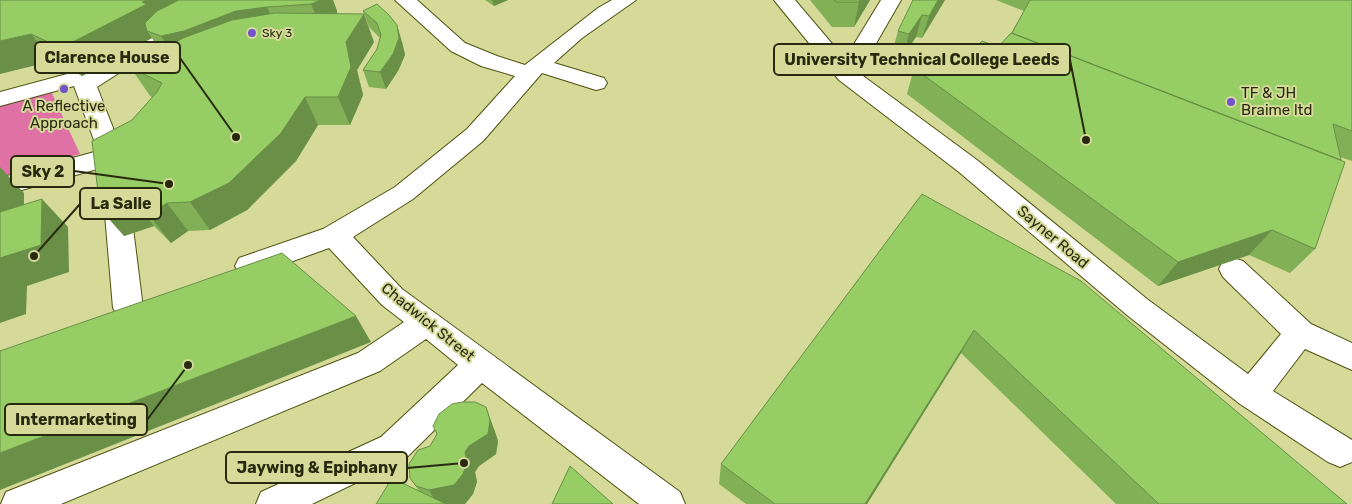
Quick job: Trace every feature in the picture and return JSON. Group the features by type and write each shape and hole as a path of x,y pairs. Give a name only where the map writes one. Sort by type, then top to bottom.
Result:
{"street":[{"path":"86,84 207,8 214,0"},
{"path":"405,0 458,47 489,61 596,83"},
{"path":"221,276 333,236 404,192 475,135 534,69 575,34 605,12 626,0"},
{"name":"Sayner Road","path":"784,0 847,74 968,166 1138,307 1251,394 1340,452"},
{"path":"847,74 890,0"},
{"path":"0,99 82,77 112,156 128,308"},
{"path":"0,188 112,156"},
{"name":"Chadwick Street","path":"333,236 344,245 392,297 667,504"},
{"path":"1233,270 1300,333 1352,357"},
{"path":"101,318 156,299"},
{"path":"18,504 369,362 426,323"},
{"path":"1251,394 1300,333"},
{"path":"274,504 393,448 480,364"}],"shaded area":[{"path":"51,91 80,154 0,177 0,105"}],"building":[{"path":"0,0 146,0 142,2 147,4 61,48 31,34 0,41"},
{"path":"179,0 321,0 311,4 236,11 184,31 161,36 147,31 145,23 157,11"},
{"path":"834,0 860,0 859,2 836,2"},
{"path":"913,0 938,0 929,16 922,15 909,34 898,31"},
{"name":"TF & JH Braime ltd","path":"1030,0 1352,0 1352,131 1333,124 1341,160 1012,33"},
{"path":"377,4 397,25 399,38 393,54 380,72 363,70 377,49 381,35 377,23 363,11"},
{"path":"275,13 364,14 346,42 351,67 338,97 305,97 281,133 229,183 190,202 167,203 149,215 132,198 100,209 92,141 132,120 157,92 162,83 131,68 183,38 232,20"},
{"path":"1011,33 1345,162 1315,249 1272,230 1178,262 914,68 948,58 959,64 982,41 998,47"},
{"path":"922,194 1081,281 1347,504 1159,504 974,330 865,504 775,504 721,464"},
{"path":"42,199 41,245 0,258 0,212"},
{"path":"282,253 356,316 0,453 0,351"},
{"path":"475,402 486,407 490,420 488,434 469,446 465,452 467,462 463,474 454,485 429,490 416,486 410,478 409,464 418,450 430,446 437,434 433,426 439,414 452,404"},
{"path":"570,466 613,504 552,504"},
{"path":"392,478 446,504 376,504"}],"place":[{"name":"Sky 3","path":"252,33"},
{"name":"A Reflective Approach","path":"64,89"},
{"name":"TF & JH Braime ltd","path":"1231,102"},
{"name":"Clarence House","path":"236,137"},
{"name":"University Technical College Leeds","path":"1086,140"},
{"name":"Sky 2","path":"169,184"},
{"name":"La Salle","path":"34,256"},
{"name":"Intermarketing","path":"188,365"},
{"name":"Jaywing & Epiphany","path":"464,463"}]}
